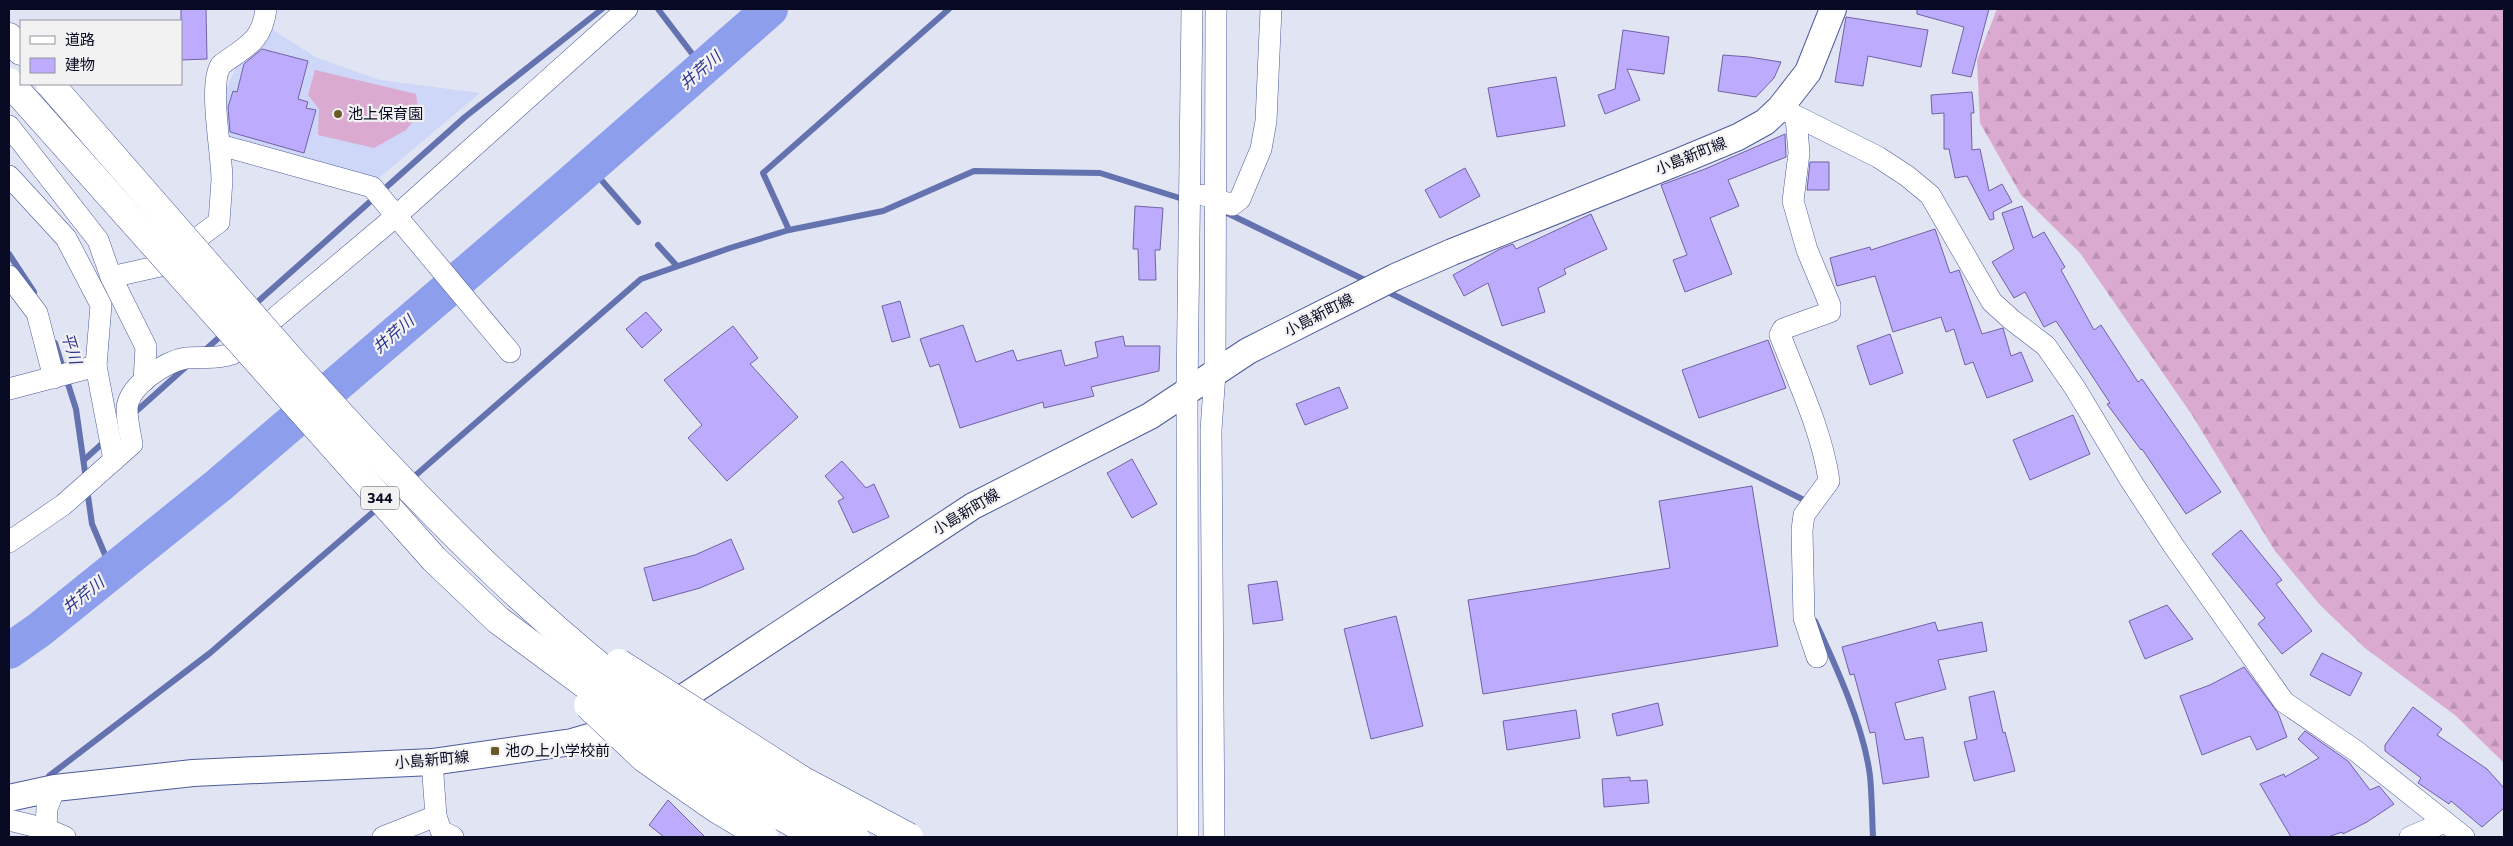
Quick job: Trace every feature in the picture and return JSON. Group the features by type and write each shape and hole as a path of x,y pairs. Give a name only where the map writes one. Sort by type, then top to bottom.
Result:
{"highway":[{"path":"9,37 20,50"},
{"name":"344","path":"9,82 434,559 498,620 682,756 754,802 818,837"},
{"name":"344","path":"51,85 356,432 456,539 520,600 655,710 763,784 855,837"},
{"path":"520,600 802,780 908,837"},
{"path":"498,620 644,758 717,810 764,837"}],"main road":[{"name":"小島新町線","path":"9,798 56,788 193,773 432,762 572,742 624,727 686,695 973,506 1150,416 1248,351 1395,277 1452,252 1738,137 1788,112 1808,72 1833,9"}],"street":[{"path":"111,277 160,266 219,222 222,179 216,96 218,70 221,65 259,37 264,24 266,9"},
{"path":"9,542 73,497 132,444 127,407 134,392 144,381 169,362 188,358 215,359 232,354 396,218 628,9"},
{"path":"1188,837 1187,390 1192,9"},
{"path":"1214,837 1211,430 1215,373 1216,9"},
{"path":"1190,190 1232,205 1240,199 1260,149 1266,121 1271,9"},
{"path":"1788,112 1799,153 1792,201 1807,250 1830,305 1830,312 1783,330 1780,336 1810,412 1827,464 1829,481 1804,515 1802,530 1804,618 1817,657"},
{"path":"1788,112 1878,157 1907,176 1930,195 1992,302 2046,346 2075,388 2131,481 2173,545 2284,702 2356,751 2464,837"},
{"path":"9,126 98,240 111,277 146,346 144,381"},
{"path":"220,145 372,187 510,352"},
{"path":"9,176 66,238 102,305 91,368 104,410 114,460"},
{"path":"9,276 36,313 57,377"},
{"path":"9,389 91,368"},
{"path":"432,762 436,816 441,831 453,837"},
{"path":"46,828 47,808 56,788"},
{"path":"383,837 436,816"},
{"path":"9,820 46,828 65,837"},
{"path":"2410,837 2445,822"}],"shaded area":[{"name":"池上保育園","path":"267,26 315,57 380,80 480,93 374,182 230,137 220,125 221,102 244,49"}],"green space":[{"path":"1997,9 2504,9 2504,763 2456,716 2365,648 2320,605 2275,551 2192,415 2080,253 2021,195 1980,123 1977,60"},
{"path":"315,70 416,94 419,114 406,130 374,148 318,135 319,109 308,95"}],"building":[{"path":"181,9 206,9 207,59 182,60"},
{"path":"1917,9 1989,9 1971,77 1952,73 1964,27 1917,14"},
{"path":"1846,17 1928,30 1921,67 1868,56 1863,86 1835,82"},
{"path":"1623,30 1669,37 1664,74 1627,69 1640,100 1605,114 1598,95 1615,89"},
{"path":"262,49 308,61 298,99 308,102 306,108 316,110 304,153 230,132 228,107 233,91 237,92 244,64"},
{"path":"1723,55 1781,62 1774,78 1756,97 1718,91"},
{"path":"1556,77 1565,126 1497,137 1488,88"},
{"path":"1972,92 1974,113 1971,113 1972,150 1980,149 1989,191 2002,184 2012,202 1993,212 1994,219 1990,220 1967,176 1955,178 1949,149 1944,149 1944,113 1932,114 1931,95"},
{"path":"1785,134 1786,157 1728,180 1739,206 1710,218 1732,274 1685,292 1673,260 1687,255 1661,185 1705,169"},
{"path":"1810,162 1829,162 1829,190 1807,190"},
{"path":"1465,168 1480,196 1440,218 1425,190"},
{"path":"1135,206 1163,208 1160,250 1155,250 1156,280 1139,280 1138,249 1133,249"},
{"path":"2022,206 2033,238 2044,232 2065,267 2061,270 2094,330 2101,325 2138,382 2142,379 2221,492 2186,514 2142,449 2107,404 2110,403 2056,321 2044,327 2025,292 2014,298 1992,262 2014,249 2002,213"},
{"path":"1591,214 1607,249 1564,269 1566,274 1538,288 1545,312 1502,326 1488,283 1464,296 1453,275 1500,249 1513,244 1516,249"},
{"path":"1935,229 1950,273 1959,270 1982,334 2003,328 2011,356 2021,352 2033,381 1987,398 1973,362 1965,365 1954,329 1946,332 1941,317 1893,332 1875,276 1837,286 1830,258 1870,247 1871,250"},
{"path":"900,301 910,337 892,342 882,306"},
{"path":"646,312 662,330 642,348 626,329"},
{"path":"963,325 976,362 1013,350 1017,361 1061,350 1065,366 1098,357 1095,342 1123,336 1125,346 1160,346 1159,371 1091,387 1094,396 1044,408 1043,402 960,428 939,364 930,367 920,339"},
{"path":"733,326 758,358 750,364 798,417 727,481 688,438 702,425 664,380"},
{"path":"1890,334 1903,373 1870,385 1857,346"},
{"path":"1768,340 1786,388 1699,418 1682,370"},
{"path":"1339,387 1348,408 1305,425 1296,404"},
{"path":"2073,415 2090,454 2030,480 2013,440"},
{"path":"1132,459 1157,504 1132,518 1107,473"},
{"path":"842,461 866,488 874,484 889,517 853,533 838,501 844,498 825,476"},
{"path":"1752,486 1778,646 1483,694 1468,600 1670,568 1659,501"},
{"path":"2241,530 2282,580 2276,584 2312,631 2282,654 2258,624 2265,618 2212,554"},
{"path":"731,539 744,569 700,588 653,601 644,568 695,555"},
{"path":"1277,581 1283,620 1253,624 1248,585"},
{"path":"2167,605 2193,639 2145,659 2129,621"},
{"path":"1396,616 1423,726 1371,739 1344,629"},
{"path":"1935,622 1938,631 1982,622 1987,651 1938,660 1946,689 1895,703 1905,740 1923,737 1929,777 1883,784 1875,732 1870,733 1854,674 1850,675 1842,647"},
{"path":"2322,653 2362,673 2350,696 2310,675"},
{"path":"2244,667 2278,713 2287,737 2257,750 2250,736 2202,755 2180,696 2210,685"},
{"path":"1994,691 2003,733 2005,732 2015,771 1974,781 1964,742 1977,739 1969,697"},
{"path":"1658,703 1663,725 1617,736 1612,714"},
{"path":"2413,707 2442,729 2437,735 2487,769 2504,788 2504,808 2482,827 2451,801 2449,804 2418,783 2421,778 2385,751 2385,745"},
{"path":"1576,710 1580,738 1507,750 1503,721"},
{"path":"2305,731 2348,761 2370,790 2379,786 2394,804 2367,822 2343,834 2342,832 2328,837 2291,837 2260,784 2284,774 2285,777 2319,758 2298,739"},
{"path":"1630,777 1630,781 1647,780 1649,803 1604,807 1602,779"},
{"path":"668,800 705,837 664,837 649,825"}],"waterway":[{"path":"253,306 465,117 602,9"},
{"path":"658,9 703,68"},
{"name":"井芹川","path":"9,651 39,630 219,485 568,186 770,9"},
{"path":"789,230 763,173 949,9"},
{"path":"590,167 638,222"},
{"path":"409,481 641,279 789,230 883,211 974,171 1100,173 1186,200"},
{"path":"1227,213 1371,283"},
{"path":"658,245 677,266"},
{"name":"平川","path":"9,254 34,292"},
{"path":"1384,290 1808,502"},
{"path":"203,352 224,333"},
{"name":"平川","path":"55,343 76,409 86,479"},
{"path":"132,415 188,365"},
{"path":"84,460 105,441"},
{"path":"87,489 92,524 112,571"},
{"path":"46,782 49,776 210,653 379,507"},
{"path":"1815,621 1840,677 1862,737 1870,776 1873,837"}],"place":[{"name":"池上保育園","path":"338,114"},
{"name":"池の上小学校前","path":"495,751"}]}
